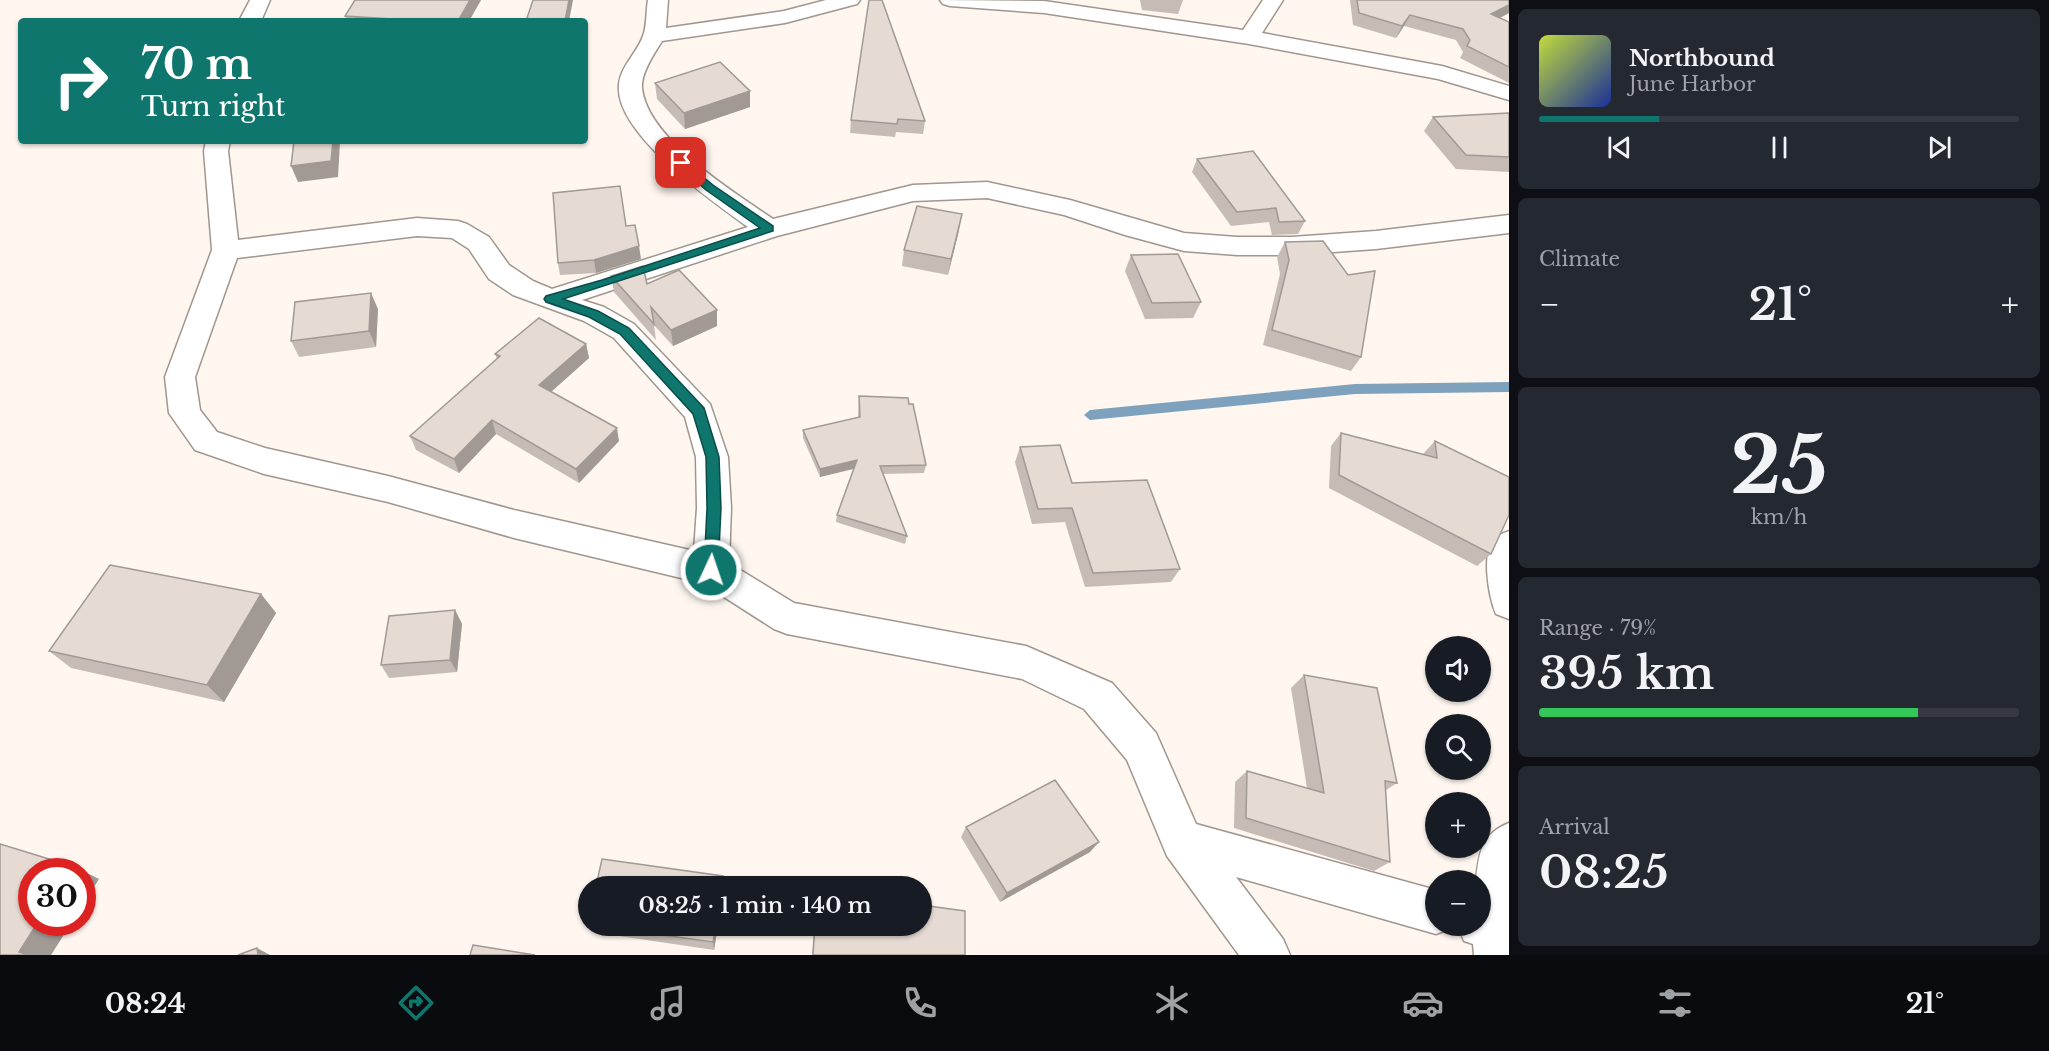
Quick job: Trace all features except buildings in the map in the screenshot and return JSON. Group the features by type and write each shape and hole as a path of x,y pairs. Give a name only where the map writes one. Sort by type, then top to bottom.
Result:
{"street":[{"path":"251,18 260,0"},
{"path":"658,0 654,36 639,61 630,86 638,116 668,150 709,188 769,228"},
{"path":"654,36 785,17 850,0"},
{"path":"950,0 1044,7 1249,37 1442,73 1509,93"},
{"path":"1249,37 1273,0"},
{"path":"217,144 216,151 226,250 180,377 185,413 206,441 264,461 388,489 514,524 711,570 787,618 1026,663 1098,696 1142,747 1182,841 1267,955"},
{"path":"550,299 606,283 769,228 913,193 987,190 1070,208 1134,229 1184,242 1237,246 1292,246 1376,240 1509,224"},
{"path":"226,250 417,227 458,230 480,243 499,272 524,288 594,314 624,331 699,412 712,457 714,508 711,570"},
{"path":"1509,546 1504,552 1509,603"},
{"path":"1182,841 1425,909"},
{"path":"1491,928 1500,858 1509,844"}],"waterway":[{"path":"1090,415 1355,389 1509,387"}],"route":[{"path":"681,163 709,188 769,228 606,283 550,299 594,314 624,331 646,352 699,412 712,457 714,508 711,570"}]}
